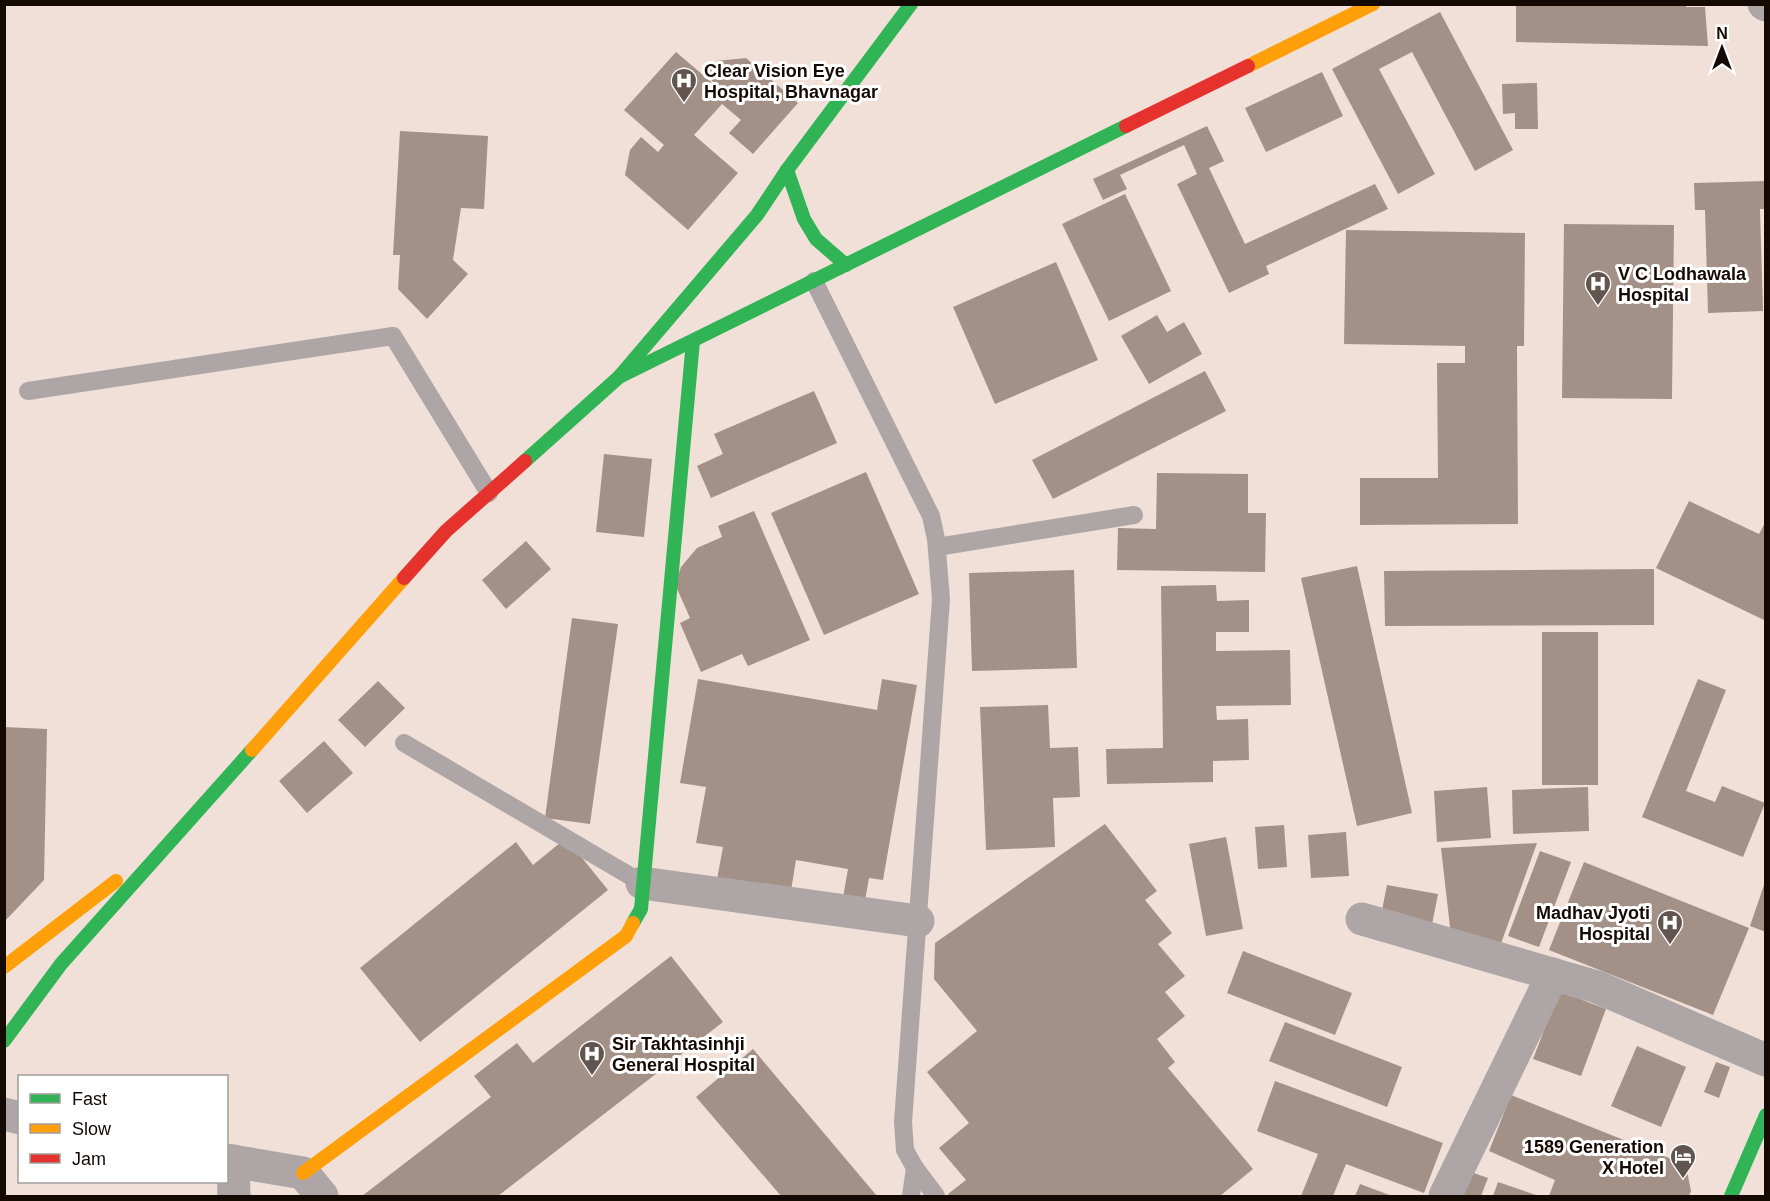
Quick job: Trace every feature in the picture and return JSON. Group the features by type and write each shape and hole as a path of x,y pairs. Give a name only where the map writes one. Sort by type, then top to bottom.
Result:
{"main road":[{"path":"4,1041 61,964 446,531 619,377 757,215 787,170 911,4"},
{"path":"619,377 1373,4"},
{"path":"787,170 804,219 816,239 846,265"},
{"path":"312,1185 626,936 641,909 693,341"},
{"path":"4,967 181,830"},
{"path":"1731,1197 1766,1115"}],"street":[{"path":"642,883 918,921"},
{"path":"1362,919 1597,987 1766,1060"},
{"path":"1445,1197 1553,974"},
{"path":"234,1197 230,1160 312,1185"}],"lane":[{"path":"814,281 931,516 937,547 941,599 903,1122 905,1150 936,1197"},
{"path":"28,391 393,336 489,493"},
{"path":"937,547 1134,514"},
{"path":"404,743 642,883"},
{"path":"911,1197 915,1168"}],"building":[{"path":"1516,4 1686,4 1686,7 1705,7 1708,46 1516,42"},
{"path":"1440,12 1513,150 1475,171 1412,52 1379,69 1435,174 1398,194 1332,69"},
{"path":"676,52 723,92 704,74 716,61 746,58 798,103 753,154 729,133 741,120 722,104 694,135 738,173 688,230 625,175 630,150 641,137 658,152 664,145 624,110"},
{"path":"1322,72 1343,116 1266,152 1245,108"},
{"path":"1537,83 1538,129 1515,129 1515,113 1503,114 1502,84"},
{"path":"1207,126 1224,161 1209,168 1245,244 1375,184 1388,209 1266,266 1269,274 1229,293 1177,184 1197,174 1184,145 1120,175 1127,189 1103,200 1093,179"},
{"path":"400,131 488,136 484,209 461,208 453,260 468,274 427,319 398,289 400,255 393,255"},
{"path":"1766,181 1766,209 1760,209 1763,311 1708,313 1705,210 1695,210 1694,183"},
{"path":"1125,194 1171,291 1109,321 1062,224"},
{"path":"1564,224 1674,225 1672,399 1562,398"},
{"path":"1346,230 1525,233 1524,346 1517,346 1518,524 1360,525 1360,478 1438,478 1437,363 1465,363 1465,346 1344,344"},
{"path":"1056,262 1098,360 995,404 953,307"},
{"path":"1157,315 1167,332 1184,322 1202,354 1149,384 1121,336"},
{"path":"1205,371 1226,411 1053,499 1032,460"},
{"path":"814,391 837,443 711,498 697,466 723,454 714,434"},
{"path":"604,454 652,459 644,537 596,532"},
{"path":"866,472 919,594 824,635 771,513"},
{"path":"1157,473 1248,474 1248,513 1266,513 1265,572 1117,570 1118,528 1156,529"},
{"path":"1689,501 1759,534 1766,521 1766,621 1656,568"},
{"path":"754,511 810,640 748,666 742,654 701,672 680,623 690,618 675,584 681,567 697,548 722,537 718,526"},
{"path":"526,541 551,569 506,609 482,580"},
{"path":"1357,566 1412,813 1357,826 1301,578"},
{"path":"1654,569 1654,625 1385,626 1384,571"},
{"path":"1074,570 1077,668 972,671 969,573"},
{"path":"1216,585 1217,601 1249,600 1249,632 1216,632 1216,651 1290,650 1291,705 1216,706 1217,720 1248,719 1249,760 1213,761 1213,782 1107,784 1106,749 1163,748 1161,586"},
{"path":"572,618 618,624 590,824 545,818"},
{"path":"1542,632 1598,632 1598,785 1542,785"},
{"path":"698,679 877,710 882,679 917,685 883,880 869,878 863,912 841,909 848,869 796,860 789,903 715,890 723,847 696,843 706,787 680,783"},
{"path":"1698,679 1726,690 1686,791 1715,802 1722,786 1765,803 1743,857 1642,817"},
{"path":"378,681 405,708 365,747 338,720"},
{"path":"1048,705 1050,748 1078,747 1080,797 1053,798 1055,847 986,850 980,707"},
{"path":"4,727 47,729 44,880 4,922"},
{"path":"324,741 353,773 307,813 279,781"},
{"path":"1487,787 1491,838 1437,842 1434,791"},
{"path":"1588,787 1589,831 1513,834 1512,790"},
{"path":"1105,824 1157,891 1145,900 1172,933 1158,944 1185,976 1165,992 1185,1016 1157,1039 1175,1062 1168,1068 1253,1169 1220,1196 950,1196 948,1194 966,1180 939,1148 969,1123 927,1072 977,1031 934,979 935,943"},
{"path":"1284,825 1287,867 1258,869 1255,827"},
{"path":"1346,832 1349,876 1311,878 1308,835"},
{"path":"1226,837 1243,929 1206,936 1189,844"},
{"path":"566,838 608,890 420,1042 360,968 516,842 533,865"},
{"path":"1537,843 1499,949 1451,936 1441,848"},
{"path":"1540,851 1571,862 1539,947 1508,936"},
{"path":"1584,862 1749,928 1713,1015 1549,950"},
{"path":"1766,882 1766,932 1750,926"},
{"path":"1387,885 1438,894 1431,930 1380,920"},
{"path":"1243,951 1352,993 1335,1035 1227,993"},
{"path":"671,956 723,1022 498,1196 362,1196 491,1097 474,1076 517,1043 533,1063"},
{"path":"1559,991 1606,1009 1581,1076 1533,1059"},
{"path":"1285,1022 1402,1067 1387,1107 1269,1061"},
{"path":"1637,1046 1686,1067 1661,1127 1611,1106"},
{"path":"753,1049 877,1196 781,1196 696,1097"},
{"path":"1716,1062 1730,1067 1719,1098 1704,1092"},
{"path":"1275,1081 1443,1143 1424,1193 1346,1164 1333,1196 1301,1196 1318,1154 1257,1131"},
{"path":"1511,1095 1674,1160 1687,1171 1691,1191 1689,1196 1549,1196 1555,1180 1489,1151"},
{"path":"1465,1170 1488,1178 1481,1196 1455,1196"},
{"path":"1498,1182 1539,1196 1493,1196"},
{"path":"1360,1184 1392,1196 1355,1196"}],"traffic: fast":[{"path":"619,377 757,215 787,170 911,4"},
{"path":"525,461 619,377 1126,126"},
{"path":"787,170 804,219 816,239 846,265"},
{"path":"633,923 641,909 693,341"},
{"path":"4,1041 61,964 252,750"},
{"path":"1731,1196 1766,1115"}],"traffic: slow":[{"path":"1248,66 1373,4"},
{"path":"252,750 404,578"},
{"path":"4,967 116,881"},
{"path":"303,1173 626,936 633,923"}],"traffic: jam":[{"path":"1126,126 1248,66"},
{"path":"404,578 446,531 525,461"}],"place":[{"name":"Clear Vision Eye Hospital, Bhavnagar","path":"684,104"},
{"name":"V C Lodhawala Hospital","path":"1598,307"},
{"name":"Madhav Jyoti Hospital","path":"1670,946"},
{"name":"Sir Takhtasinhji General Hospital","path":"592,1077"},
{"name":"1589 Generation X Hotel","path":"1683,1180"}]}
